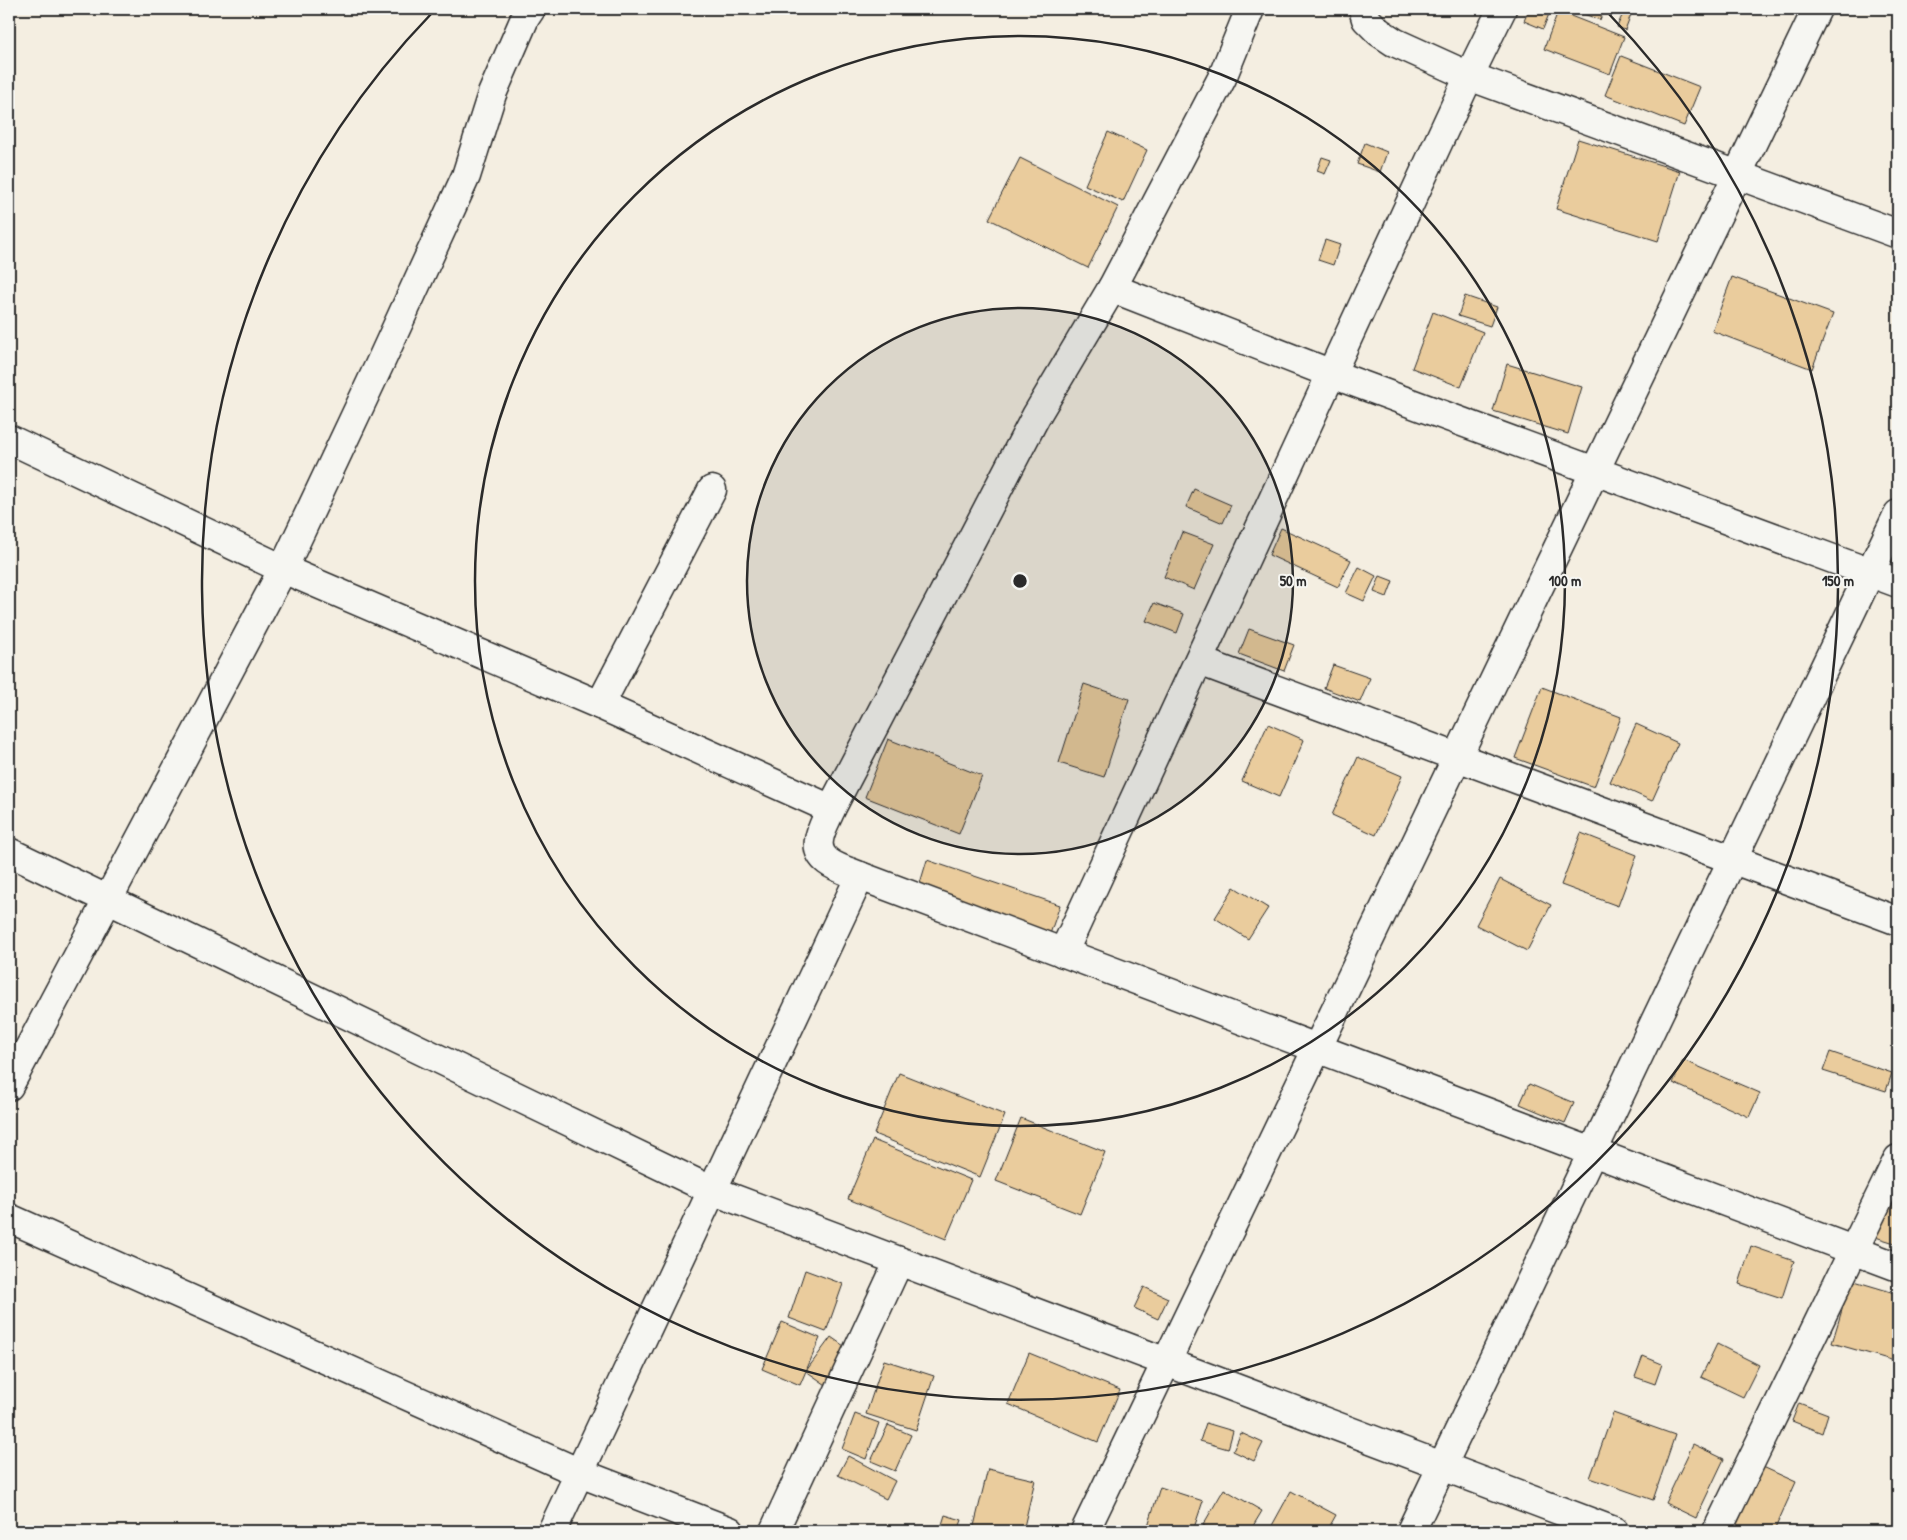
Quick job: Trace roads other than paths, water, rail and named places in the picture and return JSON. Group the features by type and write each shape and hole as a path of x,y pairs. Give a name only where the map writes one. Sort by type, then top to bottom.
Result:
{"street":[{"path":"9,1086 283,569 466,176 492,94 525,18 531,9"},
{"path":"1250,9 1222,78 1112,288 1036,416 831,810 819,839 820,852 828,862 860,876 1898,1267"},
{"path":"1363,9 1366,19 1394,42 1469,76 1898,234"},
{"path":"1063,953 1469,76 1502,9"},
{"path":"1085,1531 1816,9"},
{"path":"1112,288 1332,374 1898,583"},
{"path":"9,439 283,569 600,705 831,810"},
{"path":"600,705 712,490"},
{"path":"1411,1531 1898,514"},
{"path":"1199,661 1898,921"},
{"path":"9,852 712,1190 1614,1531"},
{"path":"552,1531 860,876"},
{"path":"1717,1531 1898,1159"},
{"path":"9,1218 580,1473 730,1531"},
{"path":"774,1531 899,1261"}]}
